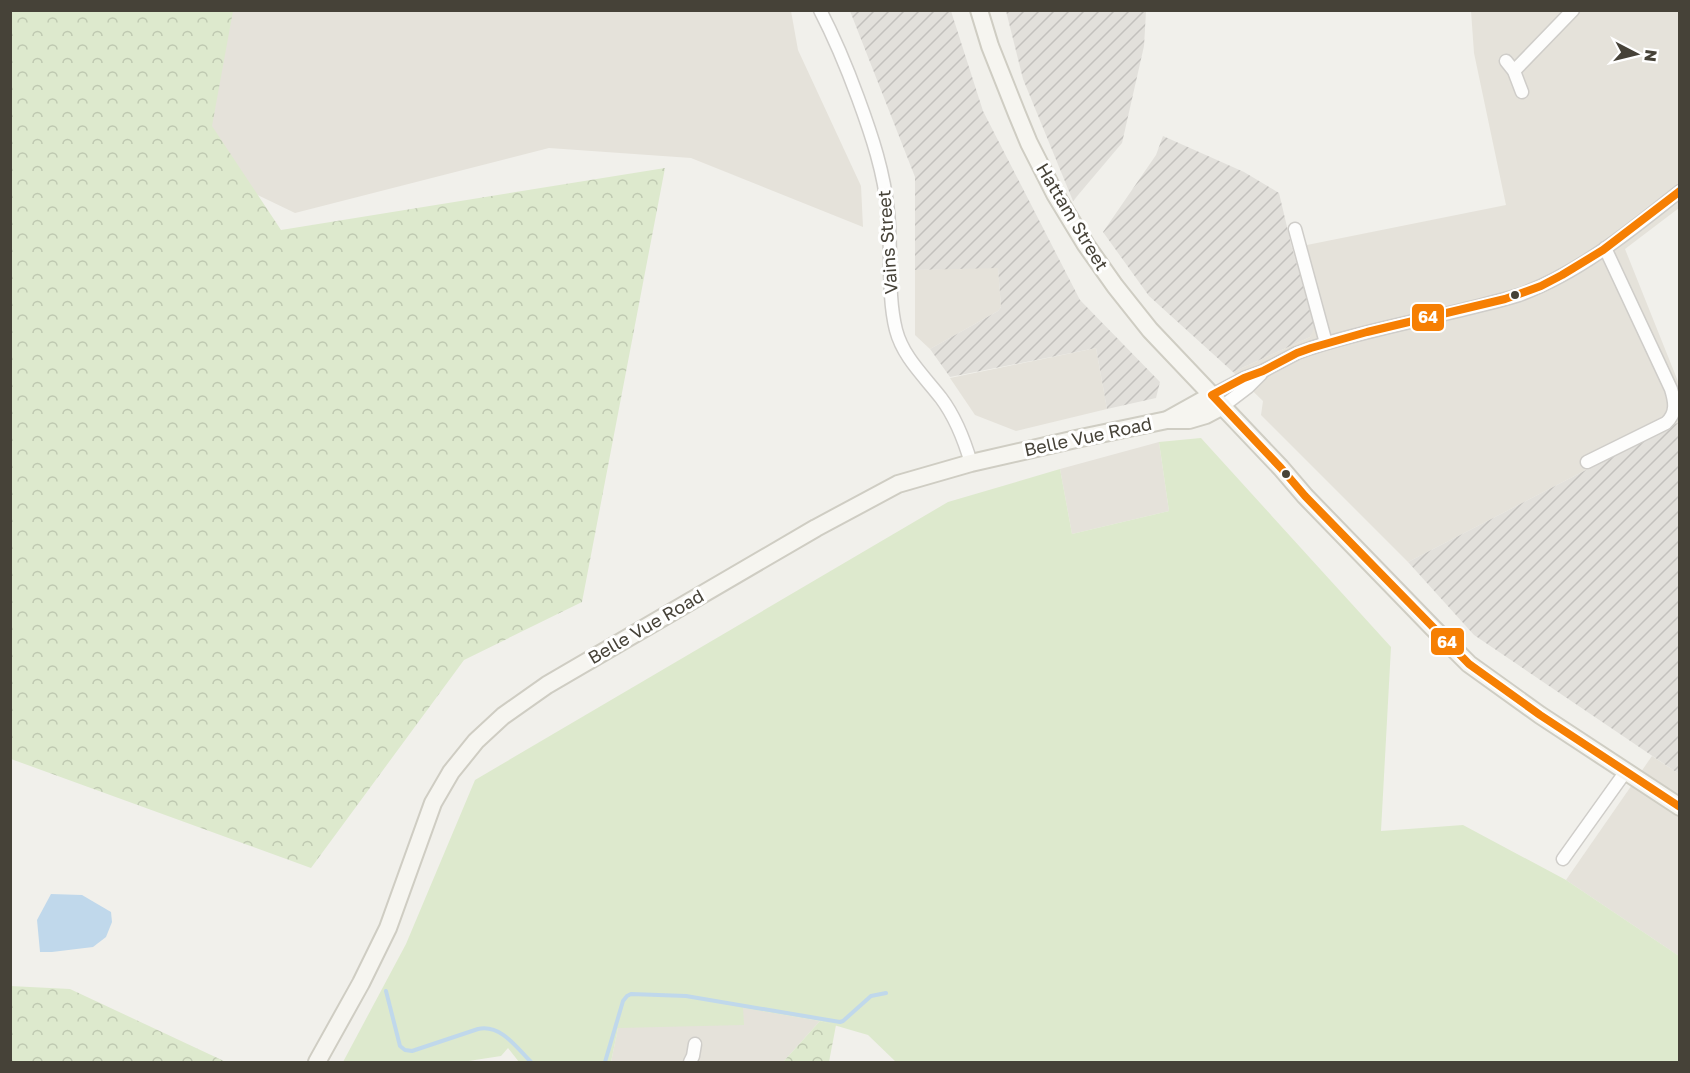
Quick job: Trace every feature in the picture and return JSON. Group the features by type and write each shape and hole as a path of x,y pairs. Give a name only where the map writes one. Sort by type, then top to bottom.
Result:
{"street":[{"name":"Vains Street","path":"820,10 848,71 881,167 889,213 894,318 899,340 908,357 952,415 971,463"},
{"name":"Hattam Street","path":"979,10 1003,81 1029,143 1055,194 1115,286 1150,330 1218,400 1305,496 1469,664 1523,703 1680,807"},
{"path":"1514,71 1573,10"},
{"path":"1506,61 1514,71 1522,92"},
{"name":"Belle Vue Road","path":"317,1062 361,983 388,927 433,803 451,772 476,741 503,716 547,685 816,528 898,484 971,463 1076,439 1167,420 1189,420 1206,415 1218,400 1248,387 1263,371 1297,353 1326,343 1520,294 1562,274 1605,248 1680,191"},
{"path":"1295,229 1326,343"},
{"path":"1587,462 1666,423 1674,413 1671,389 1605,248"},
{"path":"1563,859 1626,771"},
{"path":"690,1062 695,1044"}],"shaded area":[{"path":"170,11 791,11 798,50 861,186 863,227 691,158 549,148 295,213 139,138"},
{"path":"850,11 951,11 983,111 1080,300 1160,382 1156,398 1107,409 1096,348 950,377 930,349 998,311 1001,307 998,268 915,270 915,177"},
{"path":"1006,11 1146,11 1144,46 1122,143 1073,201 1023,79"},
{"path":"1471,11 1679,11 1679,208 1625,249 1679,384 1679,422 1408,562 1261,415 1263,401 1233,372 1310,337 1314,321 1292,248 1506,205 1474,53"},
{"path":"1163,136 1244,172 1279,193 1292,248 1314,321 1315,326 1310,337 1233,372 1149,296 1103,232 1156,155"},
{"path":"998,267 1001,307 998,311 930,349 915,335 915,270"},
{"path":"1096,348 1107,409 1016,431 975,415 950,378"},
{"path":"1679,422 1679,774 1474,635 1408,562"},
{"path":"1159,442 1169,511 1072,534 1060,469"},
{"path":"1652,756 1679,774 1679,956 1566,880"},
{"path":"693,999 820,1021 783,1062 611,1062 618,1028"}],"green space":[{"path":"10,11 233,11 212,126 281,230 665,168 582,602 464,660 311,868 11,759"},
{"path":"1201,438 1391,647 1381,831 1463,825 1566,880 1679,956 1679,1062 896,1062 868,1035 820,1021 743,1008 744,1025 618,1028 611,1062 519,1062 508,1048 501,1056 462,1062 343,1062 406,944 475,780 948,502 1060,469 1072,534 1169,511 1159,442"},
{"path":"10,986 70,989 226,1062 11,1062"},
{"path":"820,1021 836,1025 829,1062 783,1062"}],"water":[{"path":"51,894 82,895 111,912 112,922 106,937 93,947 40,952 37,920"}],"waterway":[{"path":"386,991 400,1046 405,1050 412,1051 486,1028 508,1038 531,1062"},
{"path":"605,1062 623,1001 631,994 686,996 840,1022 871,996 886,993"}],"transit line":[{"name":"64","path":"1680,191 1603,250 1541,286 1505,299 1311,348 1212,395 1305,496 1469,664 1540,715 1680,807"}]}
